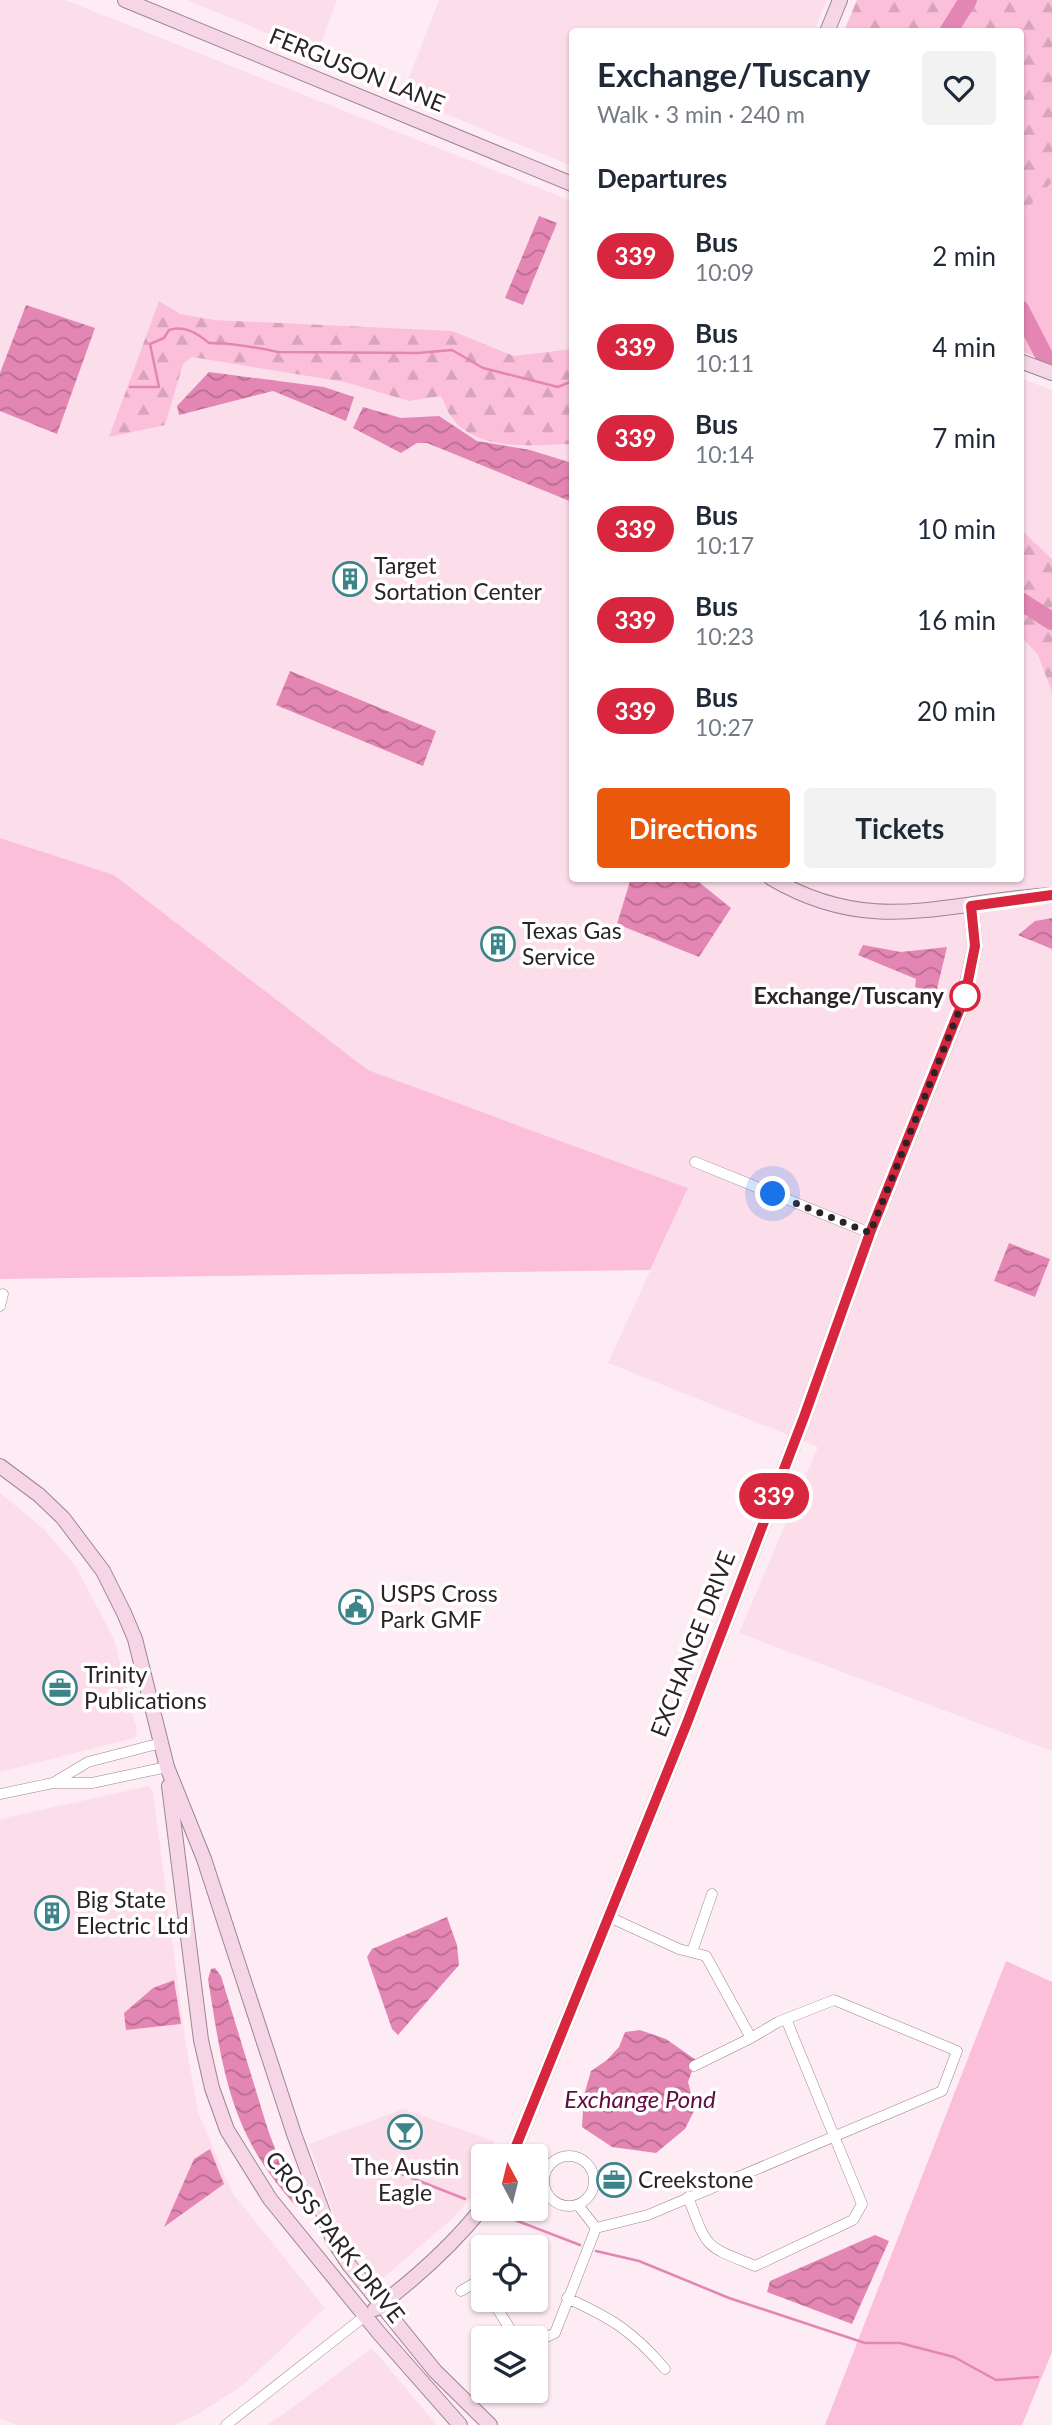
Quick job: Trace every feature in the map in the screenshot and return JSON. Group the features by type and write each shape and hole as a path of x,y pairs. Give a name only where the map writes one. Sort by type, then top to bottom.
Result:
{"street":[{"name":"FERGUSON LANE","path":"125,0 569,183"},
{"path":"829,28 841,0"},
{"path":"1024,362 1052,373"},
{"path":"779,882 807,895 854,909 894,914 1052,895"},
{"name":"EXCHANGE DRIVE","path":"517,2144 609,1917 804,1417 870,1233 965,996 975,946 971,906"},
{"path":"695,1162 870,1233"},
{"path":"0,1306 3,1294"},
{"name":"CROSS PARK DRIVE","path":"0,1466 39,1495 63,1518 103,1571 135,1639 167,1767 201,2040 227,2130 270,2199 365,2316 460,2425"},
{"path":"53,1783 88,1762 161,1743"},
{"path":"0,1794 53,1783 92,1783 167,1767"},
{"name":"CROSS PARK DRIVE","path":"167,1767 204,1859 317,2201 333,2241 380,2305 435,2371 490,2425"},
{"path":"692,1952 712,1894"},
{"path":"609,1917 706,1956 751,2038"},
{"path":"596,2228 648,2215 942,2091 957,2051 834,2000 786,2019 694,2066"},
{"path":"688,2197 703,2236 711,2248 755,2266 853,2220 862,2204 835,2134 798,2055 786,2019"},
{"path":"576,2156 590,2166 594,2184 589,2197 578,2205 562,2205 549,2196 544,2179 551,2163 558,2158 576,2156"},
{"path":"578,2205 596,2228"},
{"path":"226,2425 428,2265 471,2220"},
{"path":"548,2336 555,2333 596,2228"},
{"path":"461,2291 471,2286"},
{"path":"567,2298 615,2320 647,2347 665,2369"}],"shaded area":[{"path":"0,0 65,0 569,200 569,882 1024,882 1024,380 1052,390 1052,1751 739,1633 818,1447 608,1363 688,1188 368,1070 114,875 0,838"},
{"path":"187,0 337,0 317,54"},
{"path":"439,0 827,0 815,28 569,28 569,165 402,96"},
{"path":"0,1493 44,1529 75,1565 114,1639 137,1730 135,1738 0,1772"},
{"path":"149,1786 153,1791 185,2039 198,2112 233,2194 325,2308 243,2385 197,2415 175,2425 17,2425 0,2419 0,1819"},
{"path":"403,2109 494,2141 493,2144 471,2144 470,2199 453,2218 381,2280 337,2224 309,2144"},
{"path":"372,2348 437,2425 267,2425 286,2412"}],"green space":[{"path":"857,0 1052,0 1052,182 1024,213 1024,28 845,28"},
{"path":"1052,182 1052,363 1024,352 1025,211"},
{"path":"159,301 180,314 214,320 452,331 514,356 569,349 569,444 509,444 478,437 454,420 441,396 409,401 345,382 192,357 183,364 165,425 109,437"},
{"path":"1024,533 1052,559 1052,692 1038,655 1024,639"},
{"path":"0,838 114,875 368,1070 688,1188 650,1270 0,1279"},
{"path":"1006,1961 1052,1982 1052,2352 1022,2425 825,2425"}],"water":[{"path":"539,216 557,223 523,305 505,298"},
{"path":"26,305 95,328 57,434 0,411 0,373"},
{"path":"209,372 324,387 354,397 346,421 273,391 179,415 177,406"},
{"path":"363,407 401,418 439,416 477,441 530,450 569,462 569,501 427,443 417,443 401,453 353,428"},
{"path":"290,671 436,731 423,766 276,705"},
{"path":"630,882 699,882 731,908 699,957 617,924"},
{"path":"1052,918 1052,949 1018,935 1035,921"},
{"path":"863,945 901,952 947,947 936,993 915,987 916,979 858,955"},
{"path":"1009,1243 1050,1259 1035,1297 994,1281"},
{"path":"447,1917 457,1945 459,1965 398,2035 392,2029 367,1957 372,1949"},
{"path":"215,1968 221,1976 268,2130 297,2207 257,2154 233,2101 219,2044 208,1979 211,1969"},
{"path":"174,1980 181,2024 126,2030 124,2013 153,1988"},
{"name":"Exchange Pond","path":"640,2030 666,2039 696,2060 688,2082 695,2109 685,2129 656,2153 612,2147 582,2127 584,2095 591,2071 619,2047 625,2032"},
{"path":"210,2149 224,2184 164,2227 194,2159"},
{"path":"875,2235 889,2241 852,2324 767,2292 770,2281"}],"waterway":[{"path":"950,28 968,0"},
{"path":"1024,317 1049,365"},
{"path":"130,387 159,387 150,344 164,338 169,330 175,329 195,333 209,343 234,344 278,352 418,353 452,350 483,368 558,387 569,382"},
{"path":"1024,604 1052,621"},
{"path":"361,2158 465,2199"},
{"path":"517,2221 580,2245"},
{"path":"596,2251 639,2261 729,2298 865,2343 900,2343 954,2357 996,2380 1038,2377"}],"bus line":[{"name":"339","path":"517,2144 687,1723 804,1417 870,1233 965,996 973,969 975,946 971,906 1027,896 1052,895"}],"place":[{"name":"Target Sortation Center","path":"350,579"},
{"name":"Texas Gas Service","path":"498,944"},
{"name":"Exchange/Tuscany","path":"965,996"},
{"name":"USPS Cross Park GMF","path":"356,1607"},
{"name":"Trinity Publications","path":"60,1688"},
{"name":"Big State Electric Ltd","path":"52,1913"},
{"name":"The Austin Eagle","path":"405,2132"},
{"name":"Creekstone","path":"614,2180"}],"route":[{"path":"773,1194 870,1233 965,996"}]}
